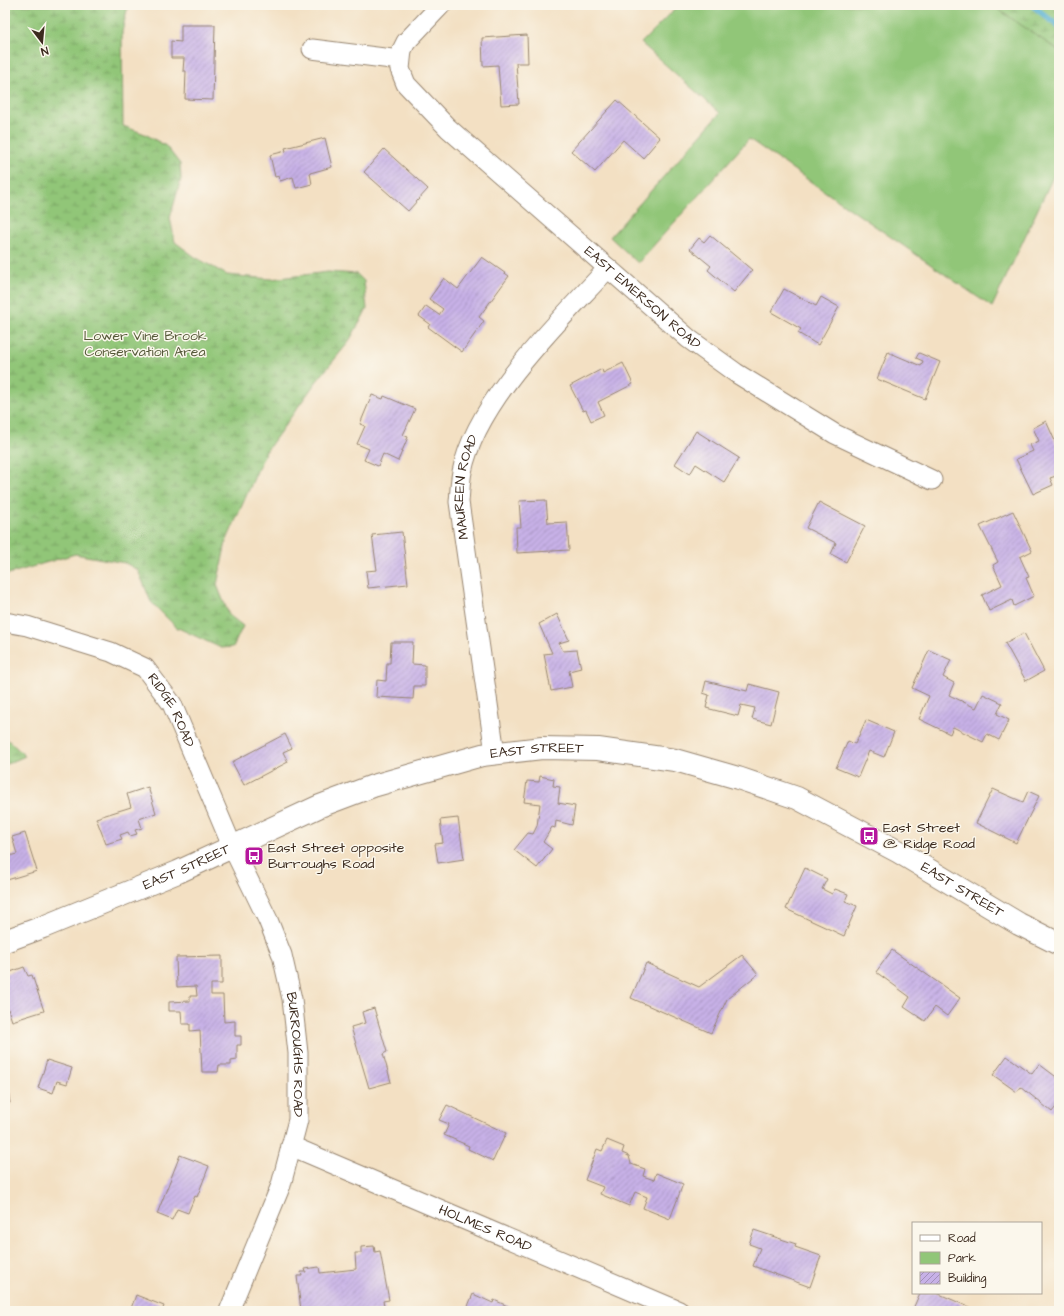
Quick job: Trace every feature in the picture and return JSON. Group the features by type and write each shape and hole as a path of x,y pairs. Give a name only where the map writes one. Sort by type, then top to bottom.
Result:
{"street":[{"path":"312,49 400,60 406,42 441,5"},
{"name":"EAST EMERSON ROAD","path":"400,60 402,76 406,84 448,128 689,339 736,373 835,434 932,480"},
{"name":"MAUREEN ROAD","path":"495,753 459,502 462,471 476,432 494,400 533,350 608,268"},
{"name":"RIDGE ROAD","path":"5,622 26,626 111,652 145,668 172,704 232,846"},
{"name":"EAST STREET","path":"5,941 178,872 320,806 373,786 482,754 542,748 598,749 675,760 738,778 796,798 899,852 1019,924 1059,944"},
{"name":"BURROUGHS ROAD","path":"228,1311 281,1185 298,1120 298,1053 292,999 279,948 268,920 232,846"},
{"name":"HOLMES ROAD","path":"291,1146 679,1311"}],"green space":[{"name":"Lower Vine Brook Conservation Area","path":"5,5 128,5 122,32 123,126 145,134 166,146 180,164 181,179 170,218 175,242 195,257 227,275 271,279 328,272 357,274 364,281 367,309 348,343 316,382 265,453 226,542 217,585 229,615 243,626 233,647 221,648 176,627 151,602 138,570 125,563 75,554 5,575"},
{"path":"679,5 1020,5 1059,49 1059,164 992,307 749,139 638,263 610,237 720,113 641,43"},
{"path":"992,5 1051,5 1059,11 1059,51"},
{"path":"5,737 25,756 5,765"}],"building":[{"path":"181,25 215,25 213,100 185,99 186,71 183,71 184,58 171,58 171,41 181,42"},
{"path":"527,35 528,63 516,63 519,104 501,105 498,65 483,66 482,38"},
{"path":"617,100 660,138 643,158 623,140 595,172 571,151"},
{"path":"325,138 332,167 310,173 312,184 296,188 293,177 280,181 279,176 275,177 270,155 286,151 285,148"},
{"path":"384,149 428,189 408,211 364,172"},
{"path":"710,235 752,270 734,292 708,270 711,266 690,249 699,238 704,242"},
{"path":"482,257 509,276 479,317 484,321 462,352 428,327 430,324 419,316 426,306 439,315 443,309 429,299 444,278 458,289"},
{"path":"784,289 816,306 821,297 839,307 818,345 798,333 801,329 771,312"},
{"path":"888,352 921,366 923,361 916,358 919,353 940,362 925,399 877,379"},
{"path":"623,363 633,384 598,402 604,415 591,421 586,410 583,411 570,386 602,369 603,373"},
{"path":"372,395 383,399 384,396 415,409 403,435 408,437 398,461 383,454 378,466 364,460 369,449 357,444 365,426 360,424"},
{"path":"1046,421 1059,450 1059,475 1050,478 1053,485 1033,494 1016,459 1033,451 1030,445 1039,441 1033,428"},
{"path":"696,431 739,458 724,482 696,464 690,474 675,464"},
{"path":"546,500 548,523 567,522 569,550 517,553 516,527 521,527 519,501"},
{"path":"819,502 865,526 846,562 831,554 836,543 806,528"},
{"path":"1013,511 1032,551 1020,557 1029,577 1026,578 1034,596 1014,606 1012,600 989,611 982,595 1002,585 993,565 998,562 980,526"},
{"path":"402,532 408,584 368,588 366,571 377,570 372,535"},
{"path":"557,614 569,640 559,643 563,651 577,650 581,668 569,671 572,687 551,691 544,654 552,653 539,624"},
{"path":"1024,633 1044,671 1026,681 1005,643"},
{"path":"391,642 413,642 412,664 425,665 425,686 414,686 413,699 376,697 377,680 386,681 387,663 390,663"},
{"path":"929,650 951,660 943,677 954,683 949,695 976,708 983,694 1002,703 997,714 1009,720 999,740 987,734 983,742 953,727 950,734 919,719 929,696 912,688"},
{"path":"706,681 747,691 749,684 779,692 771,724 752,719 755,708 741,705 738,716 706,708 709,695 703,693"},
{"path":"866,720 894,732 884,757 869,751 858,777 836,768 848,741 855,744"},
{"path":"285,734 292,748 283,752 288,762 244,785 232,762"},
{"path":"540,776 554,779 553,786 560,787 558,803 575,806 572,825 556,821 555,828 552,827 543,842 552,849 537,868 514,850 528,833 533,834 537,826 540,804 524,802 527,781 539,782"},
{"path":"148,787 156,813 139,819 142,828 135,830 137,834 130,836 128,832 120,835 122,839 106,844 96,818 131,807 127,794"},
{"path":"993,789 1023,802 1028,791 1039,796 1016,843 976,823"},
{"path":"458,818 464,859 438,863 435,844 443,843 440,820"},
{"path":"25,833 37,871 7,880 5,873 5,857 17,854 12,837"},
{"path":"805,868 827,879 822,889 832,894 835,889 848,894 845,901 857,906 844,936 786,909"},
{"path":"892,950 960,998 947,1016 935,1007 925,1021 904,1007 910,997 876,972"},
{"path":"742,955 758,974 727,999 711,1033 631,998 646,963 699,987"},
{"path":"222,956 222,984 211,984 211,995 223,995 224,1022 235,1021 235,1036 241,1036 241,1045 237,1045 237,1060 231,1061 231,1065 219,1065 218,1072 202,1072 200,1030 190,1031 190,1024 182,1024 181,1011 169,1011 169,1002 190,1001 190,996 197,996 196,986 177,987 176,957"},
{"path":"24,967 28,976 32,975 44,1011 12,1021 7,1006 5,1007 5,980 7,980 5,974"},
{"path":"374,1008 387,1052 383,1054 391,1082 369,1088 351,1027 365,1023 362,1012"},
{"path":"1007,1056 1032,1074 1039,1064 1059,1079 1059,1103 1052,1112 1021,1087 1017,1092 993,1075"},
{"path":"47,1060 72,1068 67,1084 57,1081 53,1093 38,1088"},
{"path":"7,1084 10,1103 5,1104 5,1085"},
{"path":"447,1105 506,1133 493,1161 468,1149 469,1146 444,1135 449,1124 439,1120"},
{"path":"607,1140 624,1147 622,1153 629,1156 631,1164 645,1169 643,1176 654,1180 656,1173 683,1184 670,1219 643,1208 647,1197 635,1192 629,1206 600,1194 603,1187 585,1180 597,1149 602,1151"},
{"path":"180,1155 209,1166 197,1197 195,1196 188,1213 177,1209 172,1220 157,1214"},
{"path":"754,1230 796,1244 795,1247 821,1256 810,1287 753,1266 760,1248 749,1244"},
{"path":"374,1246 375,1252 380,1251 389,1300 383,1301 385,1311 301,1311 297,1276 302,1276 301,1272 306,1272 305,1269 319,1267 320,1273 356,1269 355,1253 361,1253 361,1247"},
{"path":"473,1294 493,1303 494,1300 519,1311 466,1311"},
{"path":"920,1294 939,1294 978,1311 912,1311"},
{"path":"136,1295 164,1306 162,1311 130,1311"}],"waterway":[{"path":"1032,5 1059,27"}],"place":[{"name":"East Street @ Ridge Road","path":"869,836"},
{"name":"East Street opposite Burroughs Road","path":"254,856"}]}
